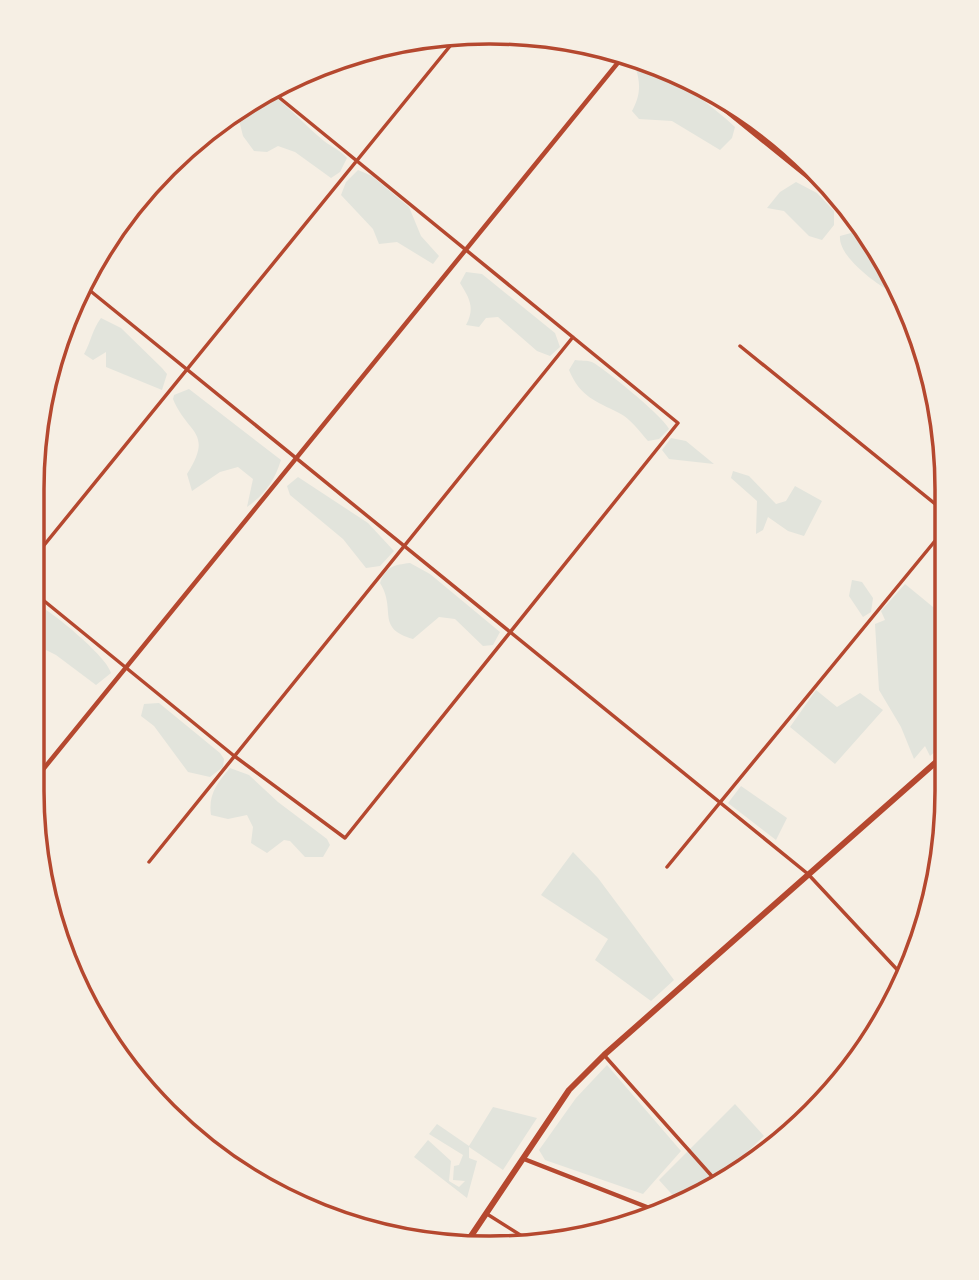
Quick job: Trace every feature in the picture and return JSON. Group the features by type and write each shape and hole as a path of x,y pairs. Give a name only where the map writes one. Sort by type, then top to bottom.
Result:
{"main road":[{"path":"472,1235 569,1090 604,1055 935,763"}],"street":[{"path":"44,545 449,46"},
{"path":"44,768 618,63"},
{"path":"44,601 233,755 345,838 678,423 279,97"},
{"path":"729,114 810,179"},
{"path":"90,291 295,460 808,874 897,970"},
{"path":"149,862 572,337"},
{"path":"740,346 935,504"},
{"path":"667,867 935,541"},
{"path":"604,1055 712,1177"},
{"path":"524,1159 647,1207"},
{"path":"487,1214 520,1235"}],"shaded area":[{"path":"636,69 697,95 735,127 732,138 720,150 672,121 639,119 632,111 639,90"},
{"path":"277,98 347,158 340,172 331,178 295,152 278,146 267,152 254,151 243,136 239,121"},
{"path":"358,170 372,176 409,207 421,236 439,256 433,264 397,242 379,244 373,229 341,195 346,182"},
{"path":"796,182 817,193 834,211 834,225 822,240 809,236 784,211 767,208 780,192"},
{"path":"853,232 888,290 853,263 841,245 840,236"},
{"path":"466,272 482,274 555,333 560,347 550,356 537,351 498,317 486,318 479,327 466,325 470,304 460,283"},
{"path":"101,318 121,328 162,368 167,374 162,390 106,367 106,352 93,360 84,354"},
{"path":"575,360 590,361 599,366 646,405 669,429 659,439 648,441 627,418 596,401 578,386 569,370"},
{"path":"189,389 281,460 268,487 247,507 253,479 238,467 220,472 192,491 187,474 195,460 198,441 173,399 174,395"},
{"path":"671,438 686,441 714,464 669,459 662,450"},
{"path":"733,471 749,476 776,504 786,501 795,486 822,501 804,536 788,531 768,517 763,530 756,534 757,501 731,478"},
{"path":"298,477 368,523 394,551 380,566 366,568 343,539 290,495 287,486"},
{"path":"410,563 430,574 500,632 493,645 483,646 455,619 439,617 413,639 394,629 390,624 385,593 380,583 391,567"},
{"path":"852,580 862,582 873,598 871,612 863,617 849,596"},
{"path":"905,584 935,609 935,752 930,756 925,746 914,759 901,727 879,690 875,624 885,620 881,611"},
{"path":"44,609 89,645 111,673 96,685 44,649"},
{"path":"816,690 837,707 860,693 883,710 835,764 790,727"},
{"path":"159,703 220,753 224,759 223,767 210,777 188,772 154,726 141,716 144,704"},
{"path":"230,768 249,775 278,802 327,839 330,845 323,857 305,857 290,841 284,840 267,853 251,843 253,827 247,815 228,819 211,815 214,790"},
{"path":"741,786 787,818 776,840 728,803"},
{"path":"573,852 598,878 674,980 651,1001 595,960 608,939 541,895"},
{"path":"607,1065 681,1151 643,1194 545,1160 539,1150 576,1098"},
{"path":"735,1104 764,1136 737,1161 673,1196 659,1180"},
{"path":"493,1107 537,1118 503,1170 469,1147 469,1158 477,1161 467,1198 414,1157 428,1140 451,1161 449,1181 459,1187 465,1181 453,1180 454,1166 459,1165 463,1155 429,1134 437,1124 469,1146"}]}
